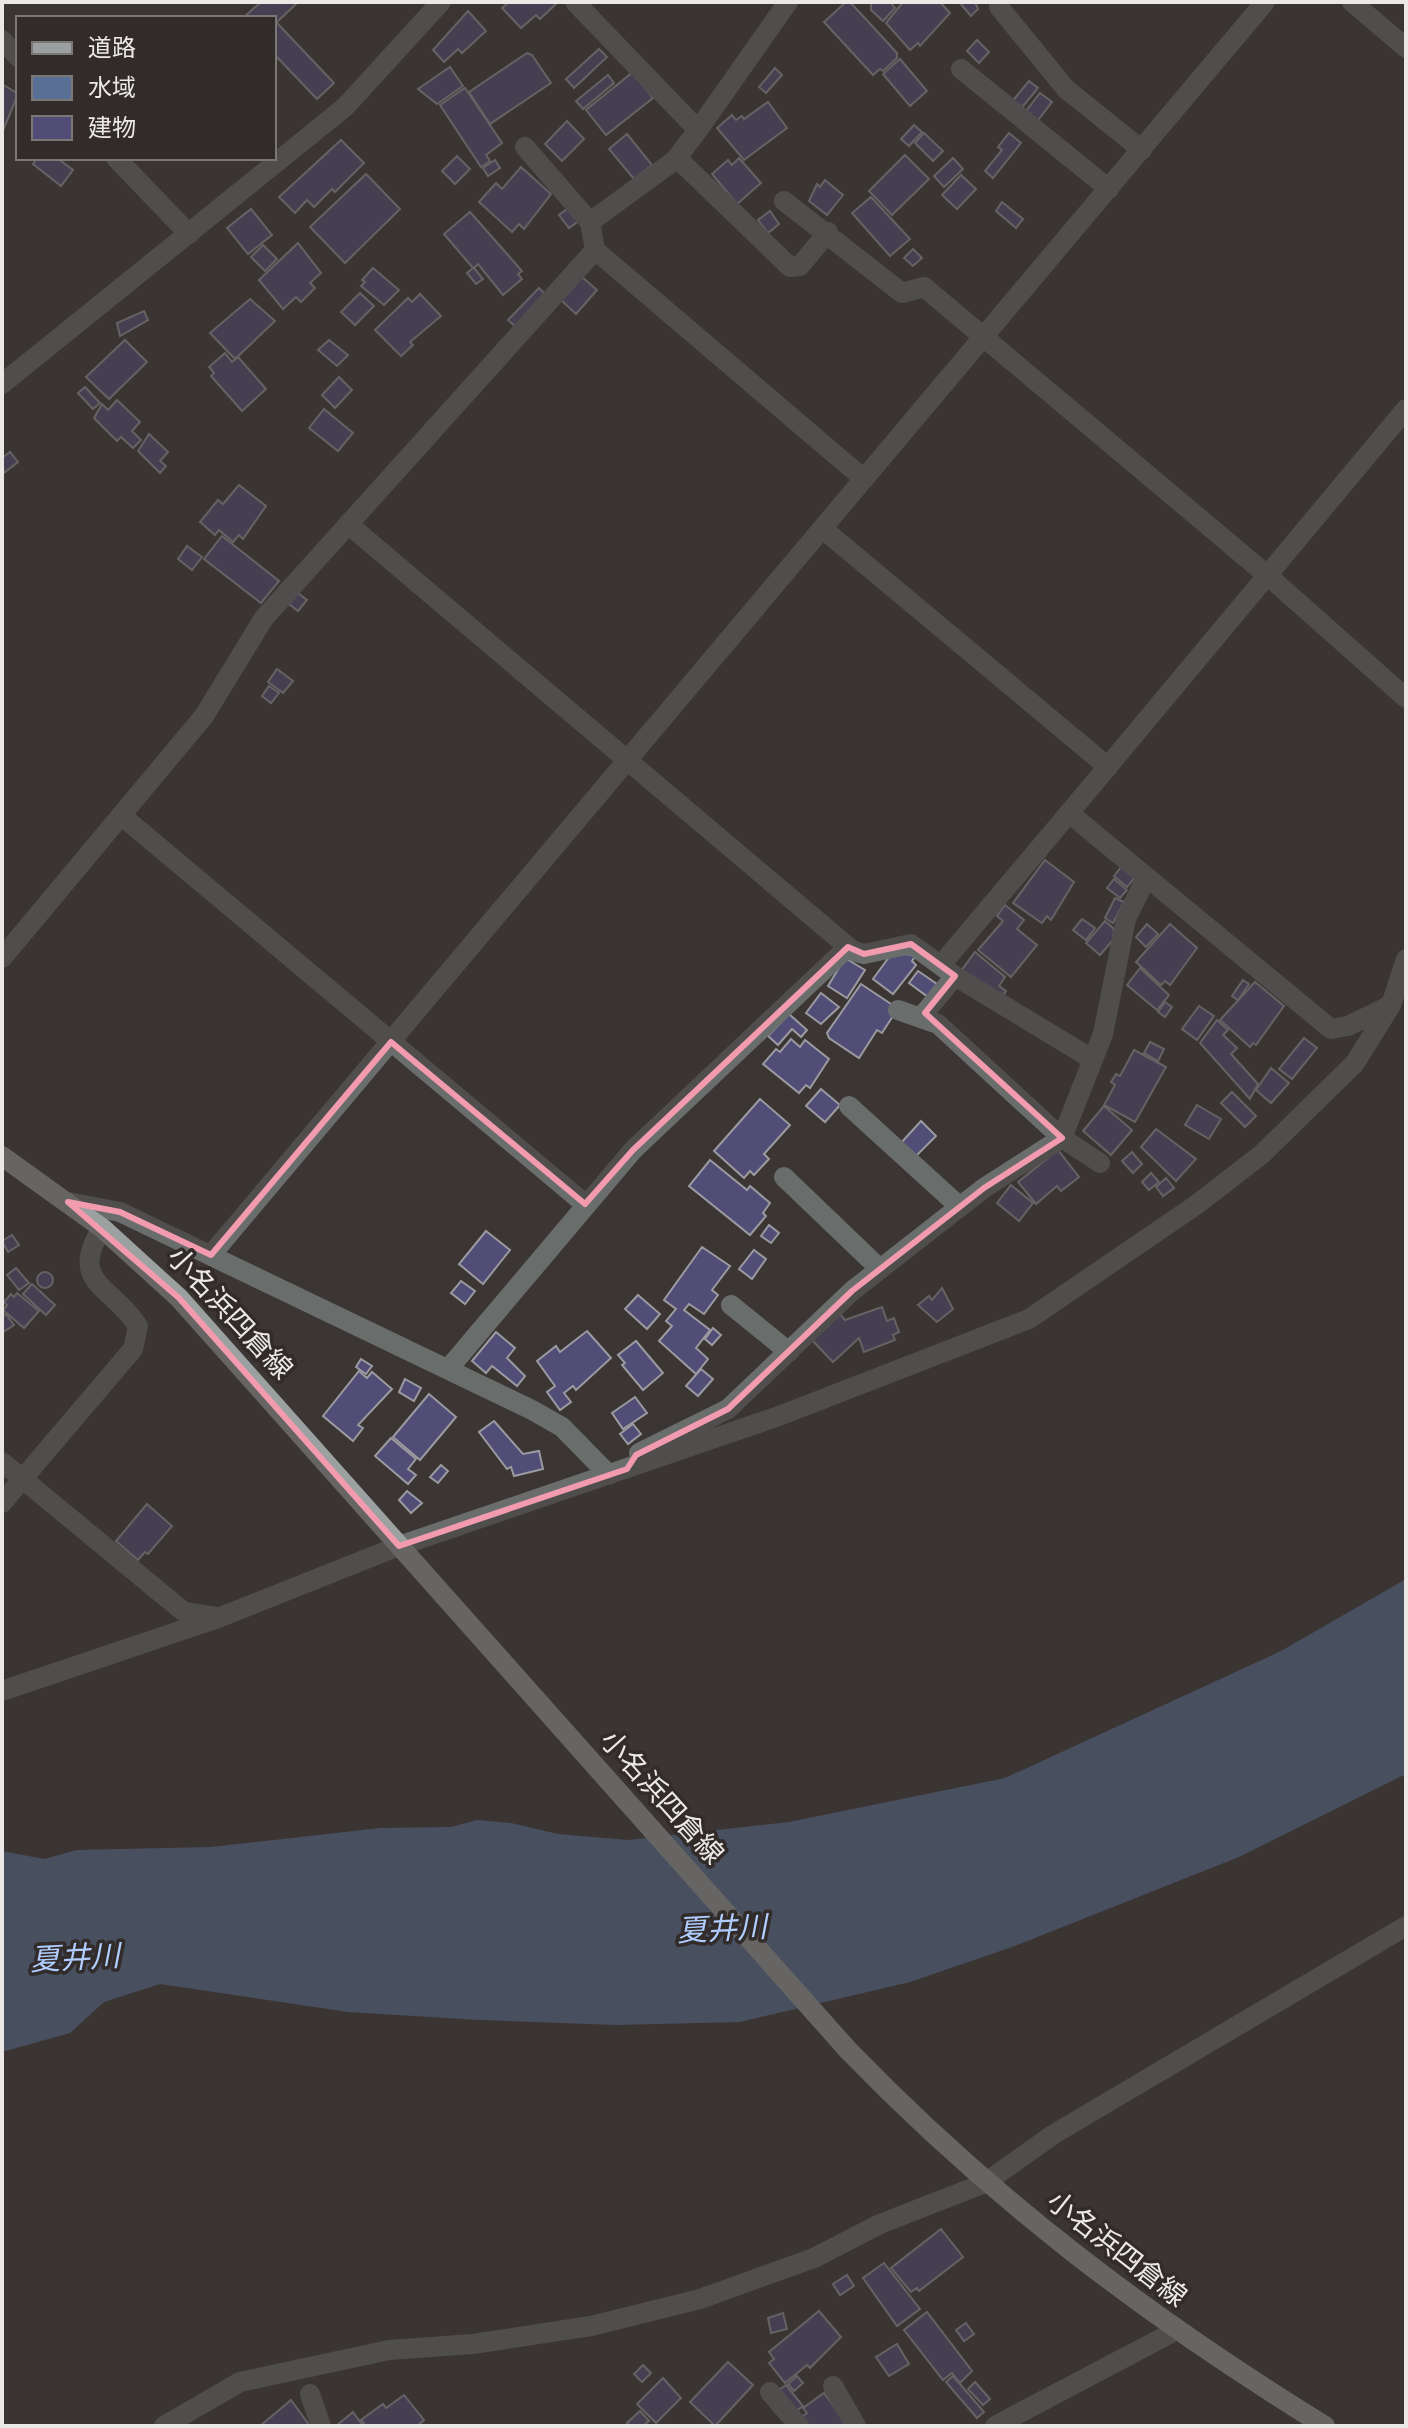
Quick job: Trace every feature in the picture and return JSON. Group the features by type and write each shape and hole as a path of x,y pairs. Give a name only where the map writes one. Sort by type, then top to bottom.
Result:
{"main road":[{"name":"小名浜四倉線","path":"2,1156 102,1228 179,1298 848,2050 979,2177 1175,2331 1325,2426"}],"street":[{"path":"2,384 345,107 441,2"},
{"path":"575,2 698,130"},
{"path":"590,222 677,158 788,2"},
{"path":"211,1255 1265,2"},
{"path":"1352,2 1406,48"},
{"path":"999,7 1066,89 1142,150"},
{"path":"2,40 16,55"},
{"path":"961,69 1109,189"},
{"path":"525,147 590,222 595,250 864,479"},
{"path":"677,158 790,267 800,266 828,232"},
{"path":"118,160 189,234"},
{"path":"784,201 828,232 902,293 924,287 1267,575 1406,698"},
{"path":"2,958 204,716 264,618 595,250"},
{"path":"922,1016 948,970 1069,813 1406,409"},
{"path":"348,524 848,947 864,954 911,944 1092,1059"},
{"path":"823,529 1108,767"},
{"path":"1069,813 1331,1029 1348,1026 1391,1005"},
{"path":"122,816 585,1204"},
{"path":"618,1472 636,1455 728,1409 880,1269 960,1207 1062,1138 1103,1034 1126,919 1146,878"},
{"path":"449,1368 633,1150 848,947"},
{"path":"2,1691 405,1553 618,1472 779,1416 1029,1319 1185,1213 1262,1154 1355,1063 1391,1005 1406,959"},
{"path":"898,1010 938,1024 1062,1138 1100,1163"},
{"path":"849,1106 960,1207"},
{"path":"784,1177 880,1269"},
{"path":"68,1202 120,1212 449,1368 562,1427 618,1472"},
{"path":"2,1503 133,1349 138,1326 89,1270 87,1252 102,1228"},
{"path":"731,1305 789,1352"},
{"path":"2,1462 184,1612 218,1618"},
{"path":"164,2426 240,2382 389,2350 473,2344 591,2326 700,2299 814,2258 979,2177 1406,1926"},
{"path":"995,2426 1175,2331"},
{"path":"833,2386 856,2426"},
{"path":"770,2392 799,2426"},
{"path":"310,2394 321,2426"}],"highlighted area":[{"path":"911,944 955,976 925,1013 1062,1138 984,1188 852,1291 728,1409 636,1455 627,1469 399,1546 179,1298 68,1202 120,1212 211,1255 391,1042 585,1204 633,1150 848,947 864,954"}],"water":[{"name":"夏井川","path":"1406,1579 1406,1774 1239,1857 1012,1947 910,1982 740,2022 616,2025 348,2012 160,1984 104,2002 70,2033 2,2052 2,1851 44,1859 77,1850 211,1847 380,1828 451,1827 477,1820 511,1823 558,1834 628,1840 789,1822 1005,1778 1281,1651"}],"building":[{"path":"261,2 298,2 276,23 276,16 245,16"},
{"path":"509,2 558,2 540,19 536,15 521,28 502,8"},
{"path":"846,2 850,2 897,53 897,58 883,71 880,69 873,75 824,22"},
{"path":"871,2 890,2 895,8 883,21 871,10"},
{"path":"903,2 940,2 950,13 920,46 918,43 910,50 886,23"},
{"path":"959,2 975,2 978,9 971,16"},
{"path":"468,11 486,31 462,53 458,49 444,62 433,50"},
{"path":"276,24 334,83 317,99 276,56"},
{"path":"977,40 989,52 979,63 967,51"},
{"path":"599,49 607,57 574,88 566,79"},
{"path":"527,53 532,55 551,83 490,124 469,92"},
{"path":"900,59 927,91 910,106 883,74"},
{"path":"450,67 463,86 437,104 418,89"},
{"path":"775,68 782,75 766,93 759,87"},
{"path":"633,72 653,98 606,135 586,110"},
{"path":"608,75 614,83 583,109 576,101"},
{"path":"1029,81 1038,88 1019,111 1010,104"},
{"path":"2,84 16,93 16,99 2,133"},
{"path":"465,88 502,143 486,155 490,161 481,167 440,105"},
{"path":"1040,93 1052,102 1035,124 1023,115"},
{"path":"768,102 787,128 744,160 717,128 732,115 736,120 742,116 744,119"},
{"path":"567,121 584,139 562,161 545,144"},
{"path":"914,125 922,132 909,146 901,139"},
{"path":"924,133 943,151 933,161 915,143"},
{"path":"1009,133 1021,143 993,178 985,171 1002,150 998,147"},
{"path":"627,134 652,165 634,179 609,149"},
{"path":"341,140 364,163 335,192 332,189 314,207 307,200 295,213 279,197"},
{"path":"905,155 929,179 892,215 869,191"},
{"path":"457,156 470,169 455,184 442,171"},
{"path":"739,158 761,183 737,204 712,174 728,160 732,165"},
{"path":"953,158 963,169 944,187 934,176"},
{"path":"36,160 60,160 73,170 61,186 33,164"},
{"path":"495,160 500,168 488,176 483,168"},
{"path":"521,167 551,194 524,229 519,224 512,232 479,202 496,183 502,189"},
{"path":"366,174 400,209 345,263 310,227"},
{"path":"961,175 976,189 957,209 942,195"},
{"path":"825,180 843,195 827,215 809,201 817,184 820,187"},
{"path":"871,197 910,239 890,256 852,213"},
{"path":"1002,202 1023,219 1016,228 996,211"},
{"path":"571,206 580,220 569,228 559,215"},
{"path":"251,209 272,235 248,254 227,228"},
{"path":"770,211 779,224 768,233 758,220"},
{"path":"470,212 522,271 518,274 522,279 503,295 478,264 474,268 483,279 476,284 467,273 473,268 444,234"},
{"path":"298,243 321,273 310,283 315,288 301,302 296,297 283,309 259,280"},
{"path":"263,245 277,259 265,271 251,257"},
{"path":"913,249 922,258 913,266 904,258"},
{"path":"373,268 399,290 384,305 361,286 365,282 362,280"},
{"path":"582,277 597,290 576,314 561,300"},
{"path":"539,288 547,296 517,328 508,320"},
{"path":"360,293 374,306 355,325 341,312"},
{"path":"420,294 441,316 410,342 413,345 401,356 375,330 408,298 412,302"},
{"path":"250,299 275,321 235,359 210,333"},
{"path":"144,311 148,320 120,336 117,323"},
{"path":"125,340 147,362 109,399 86,377"},
{"path":"329,340 348,355 337,366 318,350"},
{"path":"225,353 232,362 238,357 266,389 242,411 211,376 214,373 209,367"},
{"path":"339,377 352,390 335,408 322,395"},
{"path":"85,387 100,403 93,409 78,393"},
{"path":"117,400 140,422 132,431 141,440 133,448 121,437 117,441 94,418 102,404 108,410"},
{"path":"324,409 353,433 338,451 309,428"},
{"path":"149,434 168,452 160,461 166,466 160,473 138,451"},
{"path":"10,452 18,462 4,473 2,458"},
{"path":"239,485 266,506 243,539 239,535 233,542 219,530 215,535 200,522 218,500 223,504"},
{"path":"222,536 279,581 261,603 204,559"},
{"path":"187,546 202,557 192,570 178,559"},
{"path":"298,593 307,600 298,611 289,604"},
{"path":"277,669 293,681 283,693 268,682"},
{"path":"269,686 279,693 271,703 262,696"},
{"path":"1045,860 1074,882 1051,920 1047,916 1042,923 1013,903"},
{"path":"1122,866 1135,877 1127,887 1114,876"},
{"path":"1114,879 1127,890 1120,898 1107,888"},
{"path":"1115,898 1124,902 1113,923 1105,918"},
{"path":"1005,905 1024,920 1017,929 1037,945 1011,977 978,950 1003,921 997,916"},
{"path":"1082,919 1095,928 1086,940 1073,930"},
{"path":"1105,921 1114,929 1113,940 1100,955 1086,943"},
{"path":"1147,924 1158,934 1146,947 1136,937"},
{"path":"1170,924 1197,948 1170,985 1165,981 1161,985 1136,962"},
{"path":"975,952 1005,977 999,986 1006,991 1001,999 961,971"},
{"path":"892,953 916,955 912,961 916,965 893,994 873,979"},
{"path":"845,958 865,970 847,998 828,986"},
{"path":"1140,968 1169,995 1157,1010 1127,985"},
{"path":"918,971 937,984 928,997 909,983"},
{"path":"1243,980 1249,984 1238,1000 1232,996"},
{"path":"1255,982 1284,1006 1256,1045 1253,1043 1250,1047 1220,1020"},
{"path":"861,984 894,1006 893,1016 882,1033 877,1030 859,1058 829,1038 827,1033"},
{"path":"821,993 839,1007 821,1024 806,1013"},
{"path":"1165,1002 1172,1007 1165,1017 1158,1012"},
{"path":"1199,1006 1214,1016 1197,1040 1182,1029"},
{"path":"789,1014 807,1030 801,1037 792,1029 778,1045 768,1036"},
{"path":"1217,1020 1228,1030 1223,1035 1237,1048 1231,1054 1258,1084 1250,1099 1200,1043"},
{"path":"1304,1038 1317,1048 1292,1079 1279,1069"},
{"path":"791,1039 800,1047 805,1040 829,1059 810,1088 806,1085 799,1093 763,1064 776,1049 780,1052"},
{"path":"1150,1042 1164,1049 1158,1061 1144,1053"},
{"path":"1134,1050 1166,1067 1135,1122 1104,1105 1115,1085 1111,1082 1116,1074 1120,1076"},
{"path":"1271,1068 1289,1083 1271,1103 1256,1090"},
{"path":"821,1089 840,1105 825,1122 806,1106"},
{"path":"1232,1092 1256,1116 1245,1127 1221,1103"},
{"path":"760,1099 790,1125 764,1154 769,1159 754,1175 750,1171 744,1178 714,1151"},
{"path":"1197,1105 1221,1119 1209,1139 1185,1125"},
{"path":"1104,1106 1132,1130 1111,1155 1083,1131"},
{"path":"921,1121 936,1136 915,1157 900,1144"},
{"path":"1156,1129 1196,1159 1176,1181 1141,1147"},
{"path":"1058,1150 1079,1177 1061,1191 1057,1186 1036,1204 1018,1182"},
{"path":"1132,1152 1142,1164 1133,1173 1122,1161"},
{"path":"710,1160 747,1190 750,1186 770,1203 763,1213 766,1216 750,1235 689,1186"},
{"path":"1151,1173 1159,1182 1149,1190 1142,1182"},
{"path":"1166,1178 1174,1188 1163,1196 1156,1187"},
{"path":"1011,1185 1033,1203 1019,1221 997,1203"},
{"path":"769,1225 779,1233 771,1243 761,1236"},
{"path":"486,1231 510,1250 483,1284 459,1264"},
{"path":"12,1235 19,1245 8,1252 2,1241"},
{"path":"702,1247 730,1266 712,1290 718,1295 704,1314 689,1304 684,1310 710,1330 696,1348 708,1359 696,1374 659,1341 672,1326 666,1321 676,1309 664,1300"},
{"path":"754,1250 766,1259 752,1279 739,1269"},
{"path":"16,1268 29,1283 19,1290 7,1275"},
{"path":"45,1272 51,1274 51,1286 45,1288 39,1286 37,1280 39,1274"},
{"path":"461,1281 475,1291 465,1304 451,1293"},
{"path":"32,1284 55,1305 46,1315 23,1294"},
{"path":"942,1288 953,1309 937,1322 918,1305 929,1296 932,1300"},
{"path":"17,1293 39,1311 24,1328 3,1310 7,1305 4,1302 11,1294 14,1297"},
{"path":"638,1295 660,1314 647,1329 625,1309"},
{"path":"882,1307 887,1321 894,1318 899,1332 893,1335 895,1340 864,1352 859,1338 833,1362 810,1338 838,1312 845,1320"},
{"path":"6,1314 14,1325 2,1333 2,1317"},
{"path":"713,1328 721,1335 712,1345 705,1339"},
{"path":"587,1331 611,1358 576,1390 573,1386 564,1393 571,1402 560,1410 547,1392 555,1386 537,1361 556,1346 560,1352"},
{"path":"496,1332 515,1348 507,1358 525,1376 517,1386 492,1366 486,1373 472,1361"},
{"path":"636,1341 663,1373 643,1390 622,1365 625,1363 618,1355"},
{"path":"361,1359 372,1366 366,1374 356,1367"},
{"path":"701,1369 713,1379 698,1396 686,1386"},
{"path":"359,1371 367,1378 372,1372 392,1389 358,1425 363,1428 353,1441 323,1416"},
{"path":"405,1379 421,1388 414,1401 399,1392"},
{"path":"429,1394 456,1417 420,1460 393,1437"},
{"path":"635,1397 647,1413 623,1429 612,1413"},
{"path":"494,1421 523,1454 539,1451 543,1469 514,1476 511,1467 507,1469 479,1432"},
{"path":"633,1424 641,1434 628,1444 620,1434"},
{"path":"391,1438 416,1459 408,1469 416,1475 408,1484 375,1456"},
{"path":"441,1465 448,1471 438,1483 430,1477"},
{"path":"407,1491 422,1503 411,1513 399,1500"},
{"path":"147,1504 172,1526 148,1554 145,1552 138,1560 116,1541"},
{"path":"941,2229 963,2257 919,2291 917,2288 911,2292 891,2268"},
{"path":"884,2263 920,2309 897,2326 863,2278"},
{"path":"847,2275 854,2286 840,2295 833,2284"},
{"path":"819,2311 841,2337 810,2368 807,2365 785,2383 769,2363 774,2359 769,2352"},
{"path":"927,2312 972,2371 960,2383 952,2373 943,2380 904,2330"},
{"path":"783,2313 787,2329 771,2333 768,2318"},
{"path":"966,2323 974,2334 964,2341 956,2330"},
{"path":"897,2344 909,2364 889,2376 876,2357"},
{"path":"728,2362 753,2385 715,2426 690,2402"},
{"path":"643,2365 651,2373 642,2382 634,2374"},
{"path":"797,2376 803,2383 794,2391 788,2384"},
{"path":"953,2376 984,2412 977,2418 946,2382"},
{"path":"663,2378 681,2398 656,2423 637,2404"},
{"path":"975,2382 990,2399 983,2405 968,2389"},
{"path":"786,2385 803,2406 794,2413 776,2392"},
{"path":"824,2393 849,2426 806,2426 800,2418 807,2413 803,2408"},
{"path":"404,2395 424,2420 417,2426 366,2426 361,2420 383,2404 386,2408"},
{"path":"291,2400 310,2426 260,2426"},
{"path":"640,2411 649,2421 643,2426 629,2426 627,2423"},
{"path":"353,2412 363,2426 336,2426"}]}
